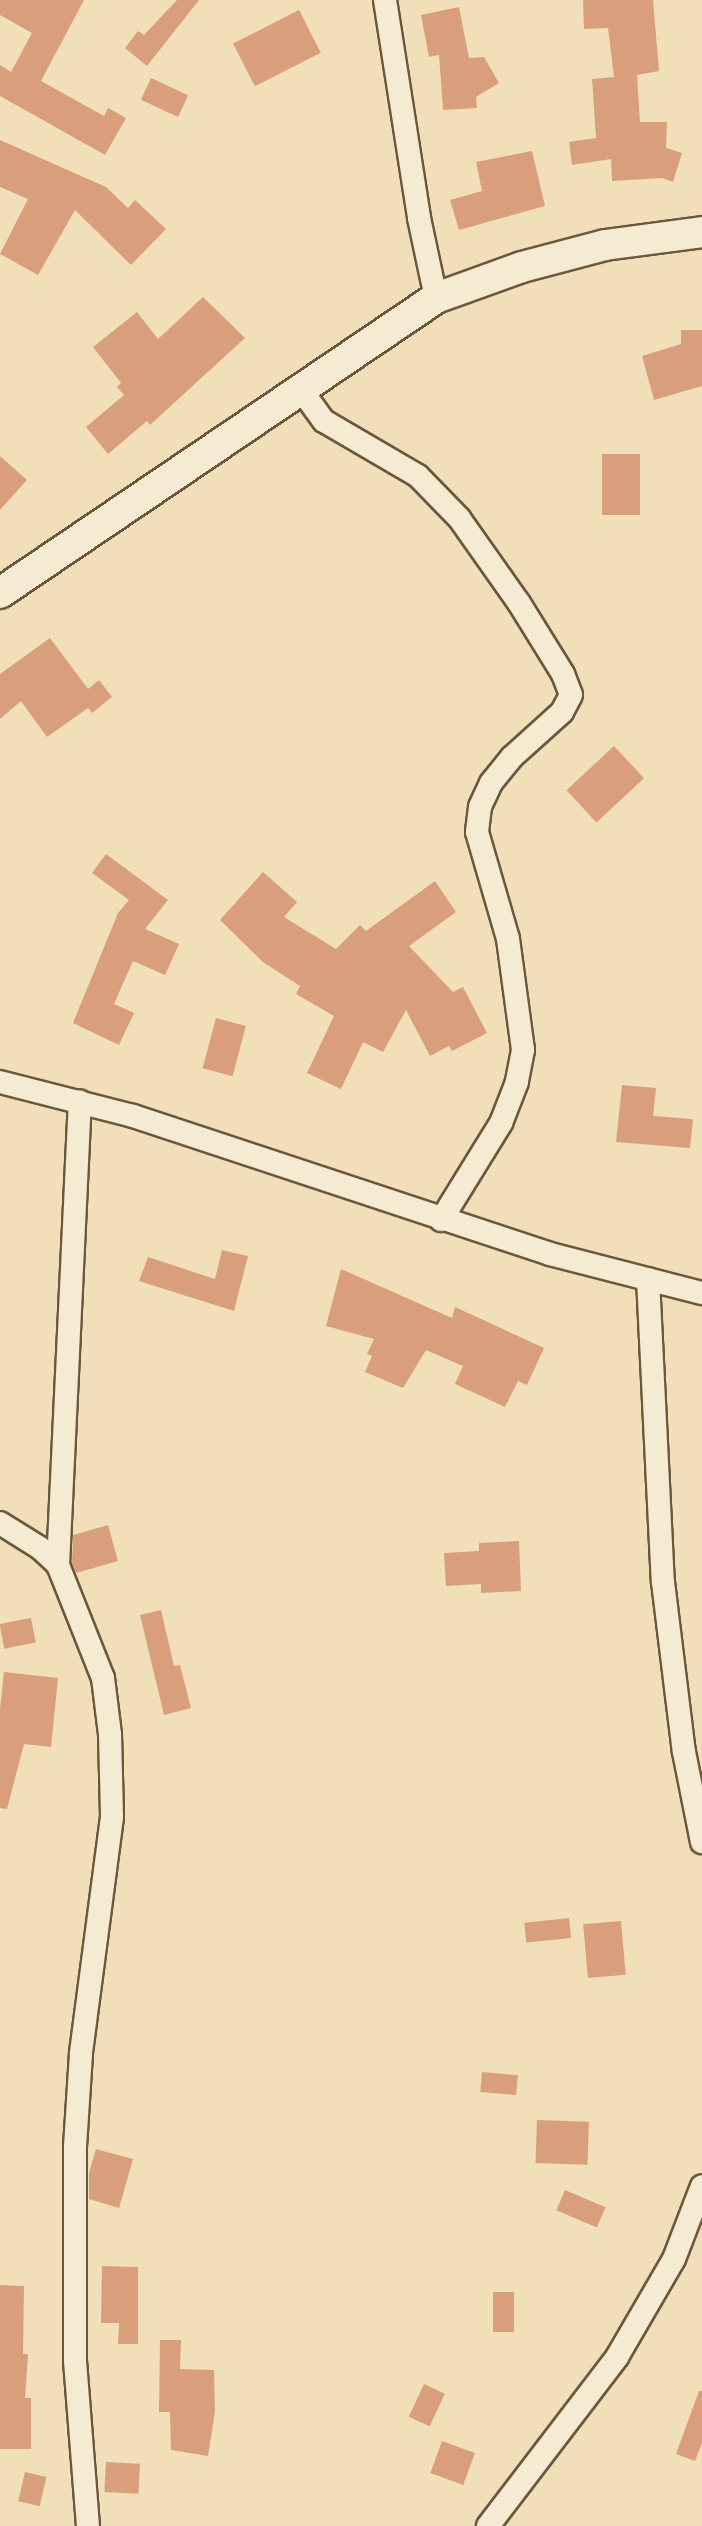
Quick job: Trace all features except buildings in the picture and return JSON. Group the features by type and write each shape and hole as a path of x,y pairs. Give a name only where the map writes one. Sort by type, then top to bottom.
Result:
{"main road":[{"path":"0,593 436,298 522,267 605,245 702,232"}],"street":[{"path":"385,0 419,218 436,298"},
{"path":"302,391 324,421 418,476 459,518 519,603 563,674 571,695 562,712 512,757 491,783 480,807 477,832 508,939 523,1050 517,1082 501,1123 441,1220"},
{"path":"0,1082 80,1102 355,1189 441,1220 701,1293"},
{"path":"80,1102 58,1565 103,1678 112,1817 81,2054 75,2146 75,2361 88,2526"},
{"path":"648,1279 663,1582 684,1752 702,1842"},
{"path":"0,1523 40,1548 58,1565"},
{"path":"488,2526 617,2357 674,2259 702,2186"}]}
